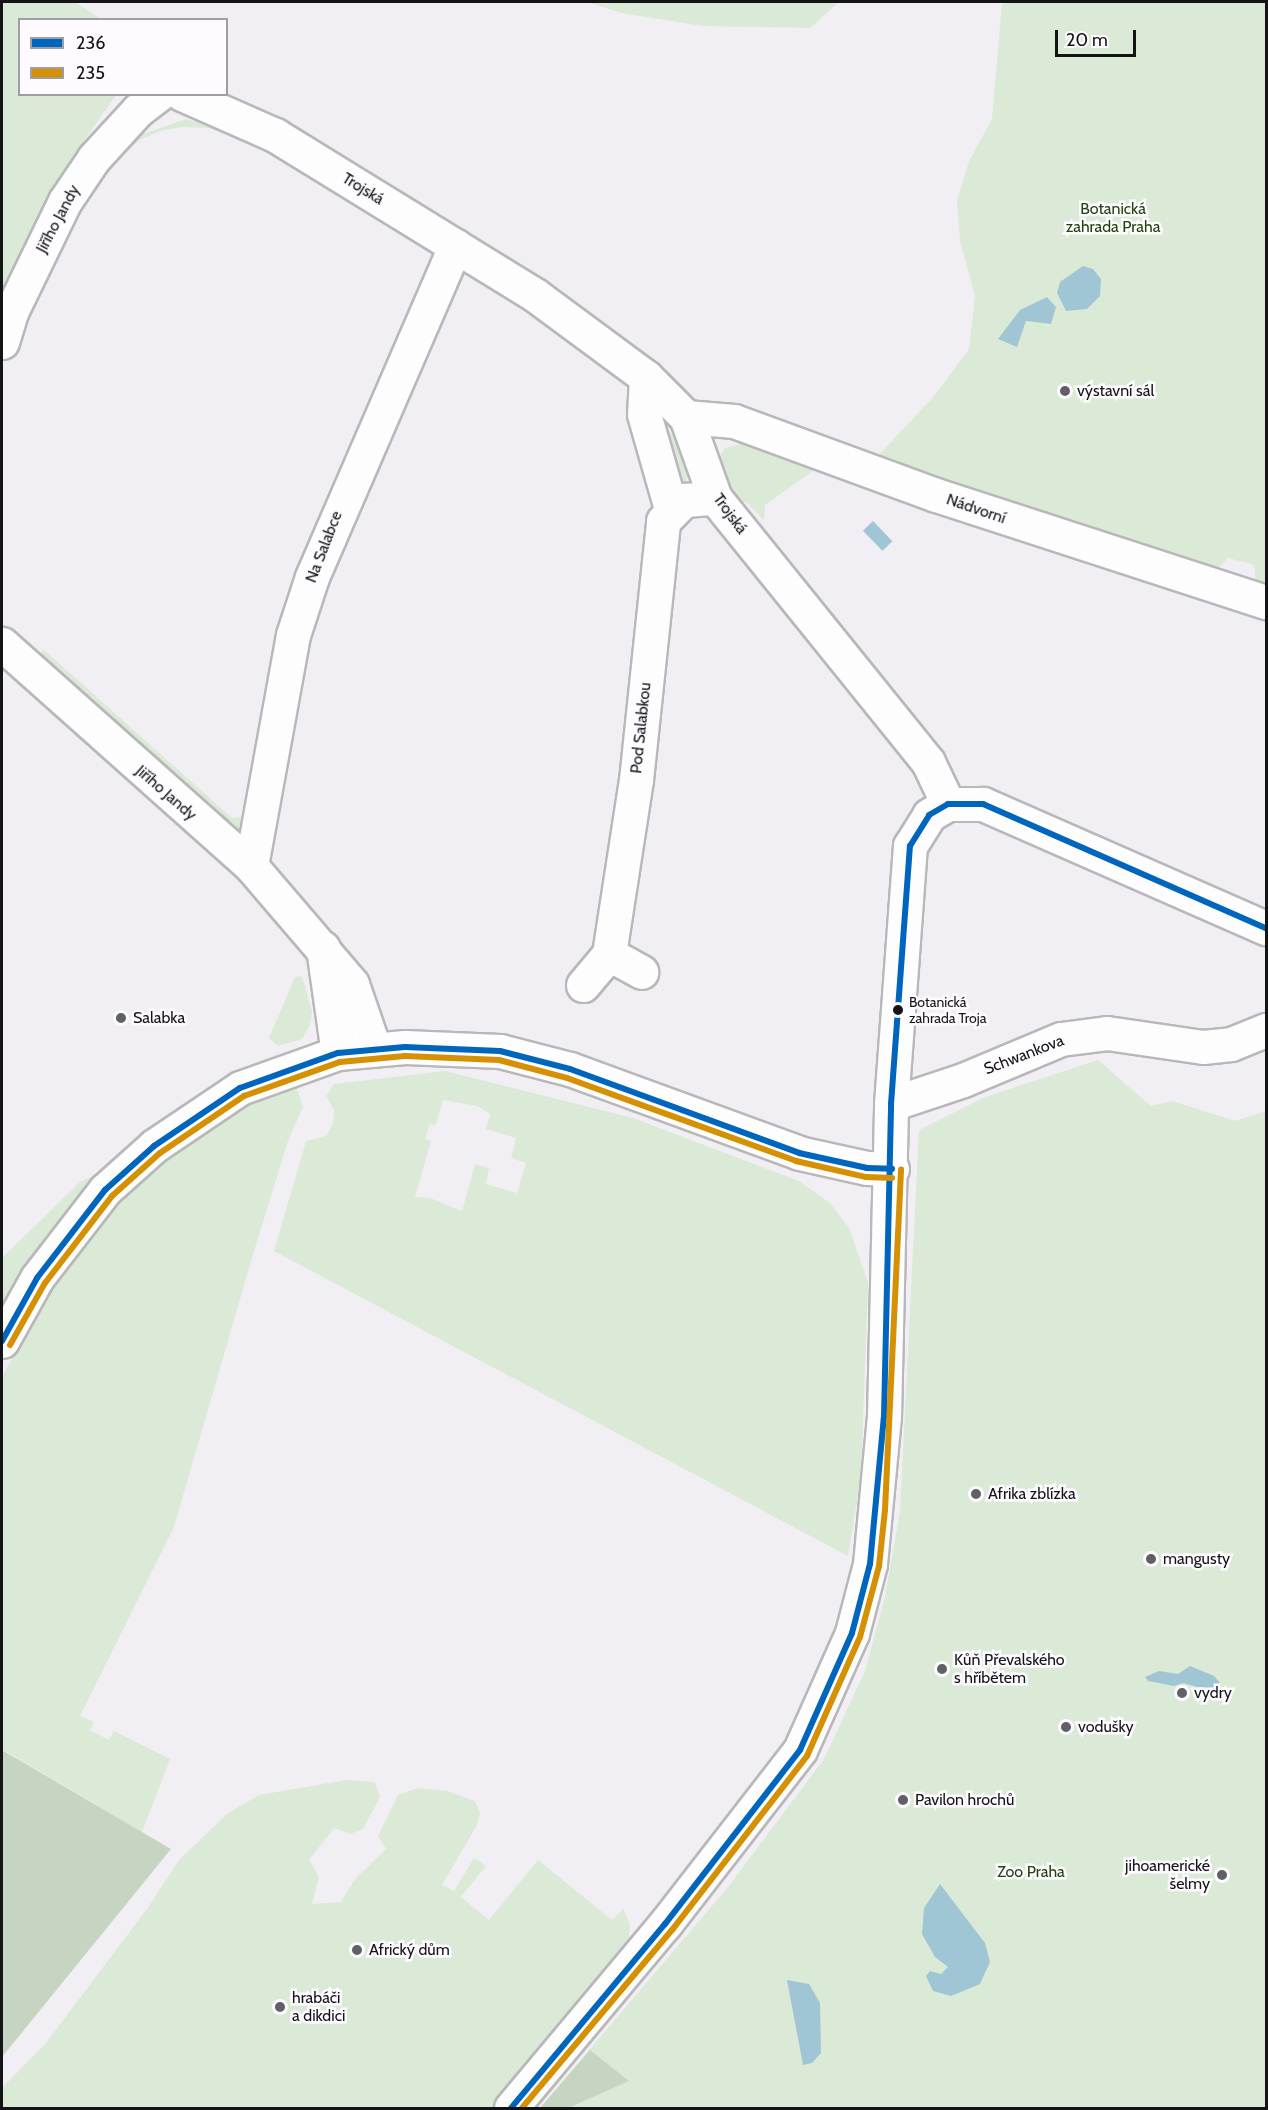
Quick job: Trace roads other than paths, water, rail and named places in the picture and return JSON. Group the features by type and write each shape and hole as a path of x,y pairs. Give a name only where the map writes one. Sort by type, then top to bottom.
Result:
{"street":[{"name":"Trojská","path":"187,96 275,135 535,295 646,377 686,417 715,498 928,762 948,804"},
{"name":"Jiřího Jandy","path":"2,342 12,310 65,201 94,158 148,102"},
{"name":"Na Salabce","path":"251,866 293,636 305,596 334,520 455,246"},
{"path":"646,377 644,414 672,512 684,500 715,498"},
{"name":"Nádvorní","path":"686,417 734,421 936,495 1266,602"},
{"name":"Pod Salabkou","path":"609,954 636,780 663,521 672,512"},
{"name":"Jiřího Jandy","path":"2,644 251,866 352,984 374,1048"},
{"path":"511,2109 665,1924 800,1749 852,1633 870,1564 876,1509 892,1169 891,1104 910,846 929,816 948,804 983,804 1266,928"},
{"path":"323,948 338,1053"},
{"path":"583,985 609,954 641,972"},
{"name":"Schwankova","path":"891,1104 963,1080 1061,1039 1107,1033 1203,1047 1231,1044 1266,1030"},
{"path":"2,1341 37,1278 91,1208 154,1146 240,1088 338,1053 374,1048 465,1047 500,1052 570,1070 799,1153 867,1168 892,1169"}],"water":[{"path":"1083,266 1093,269 1101,279 1100,296 1087,309 1066,311 1057,293 1060,282"},
{"path":"1047,297 1056,307 1051,324 1026,321 1017,347 998,339 1020,310"},
{"path":"873,521 892,541 882,551 863,531"},
{"path":"1190,1666 1214,1676 1220,1683 1211,1691 1183,1683 1174,1686 1148,1681 1145,1677 1159,1671 1178,1674"},
{"path":"940,1884 985,1943 990,1962 980,1984 951,1996 933,1991 926,1976 930,1971 941,1974 948,1967 935,1957 922,1934 924,1908"},
{"path":"787,1980 809,1984 820,2003 821,2053 812,2063 803,2065"}],"place":[{"name":"výstavní sál","path":"1065,391"},
{"name":"Botanická zahrada Troja","path":"898,1010"},
{"name":"Salabka","path":"121,1018"},
{"name":"Afrika zblízka","path":"976,1494"},
{"name":"mangusty","path":"1151,1559"},
{"name":"Kůň Převalského s hříbětem","path":"942,1669"},
{"name":"vydry","path":"1182,1693"},
{"name":"vodušky","path":"1066,1727"},
{"name":"Pavilon hrochů","path":"903,1800"},
{"name":"jihoamerické šelmy","path":"1222,1875"},
{"name":"Africký dům","path":"357,1950"},
{"name":"hrabáči a dikdici","path":"280,2007"}],"park label":[{"name":"Botanická zahrada Praha","path":"1113,218"},
{"name":"Zoo Praha","path":"1031,1872"}]}
